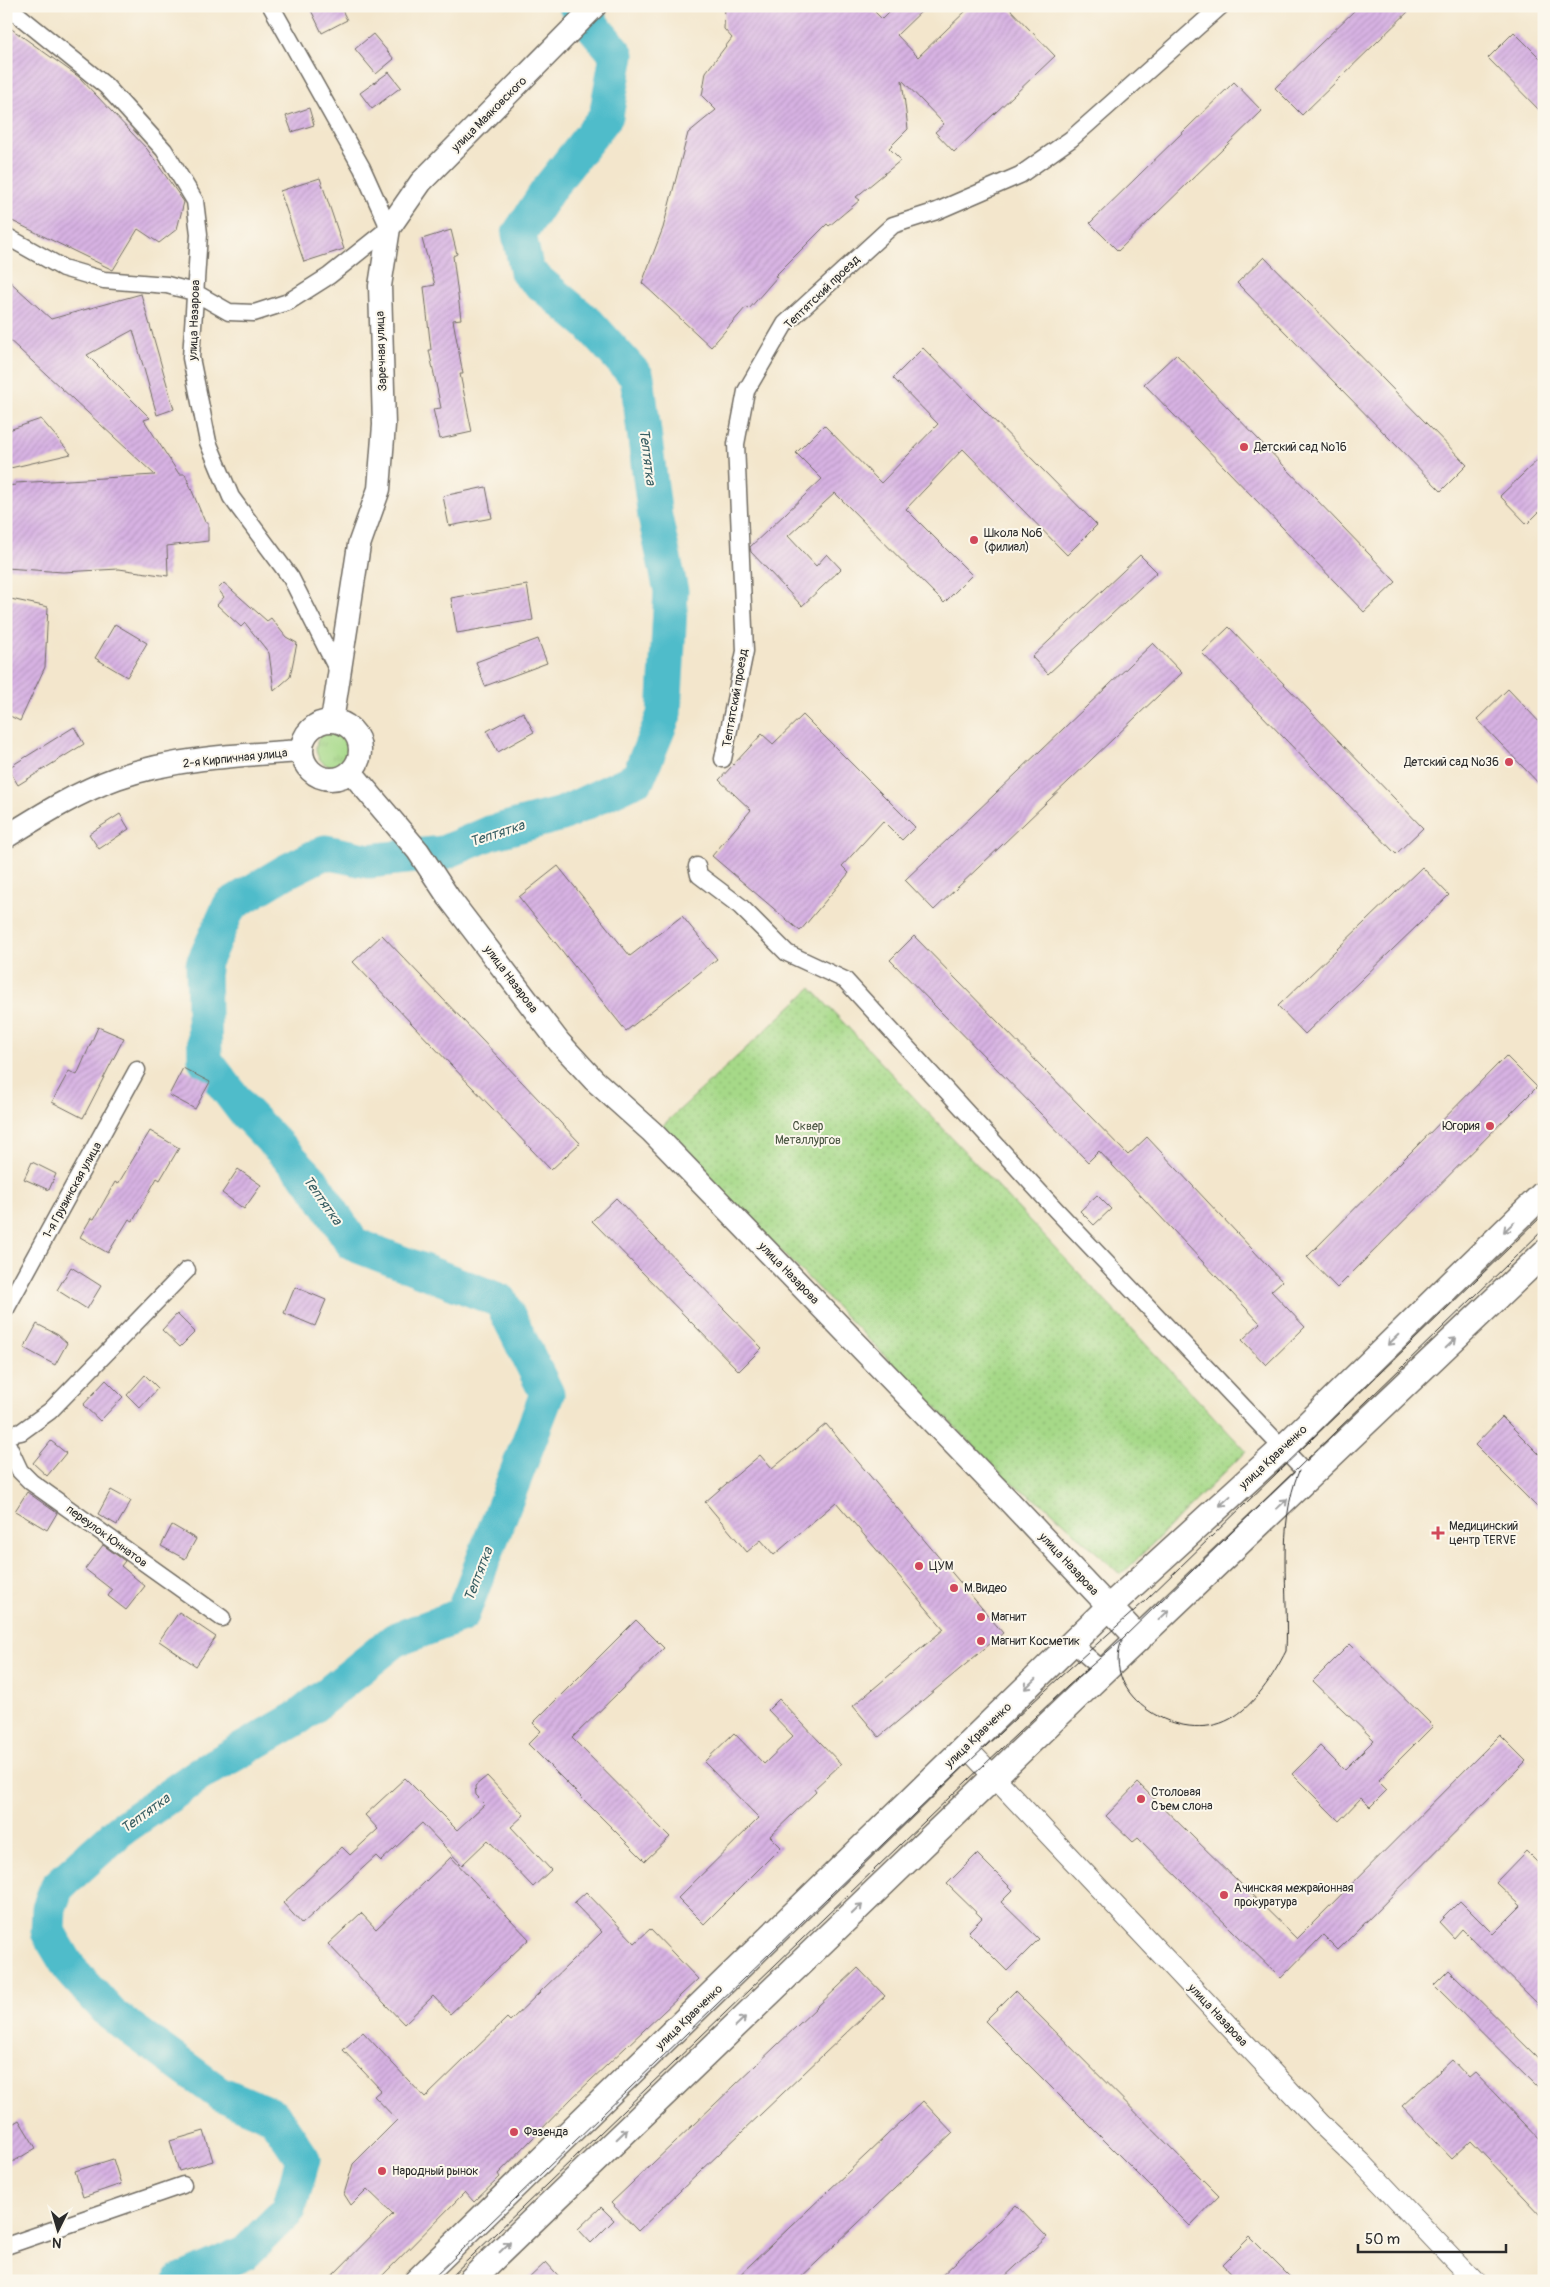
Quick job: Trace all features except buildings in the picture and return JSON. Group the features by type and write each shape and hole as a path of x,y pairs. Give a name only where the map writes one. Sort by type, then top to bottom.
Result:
{"main road":[{"name":"улица Маяковского","path":"390,228 421,182 596,6"},
{"name":"Заречная улица","path":"332,721 340,676 351,586 359,545 379,489 384,425 380,286 390,228"},
{"path":"332,721 342,723 353,731 360,746 358,762 351,772 336,779 322,778 313,773 304,763 301,751 307,732 316,725 332,721"},
{"name":"2-я Кирпичная улица","path":"6,837 53,808 117,778 190,760 301,751"},
{"name":"улица Назарова","path":"351,772 418,851 449,898 558,1042 594,1080 652,1132 1003,1494 1139,1639"},
{"name":"улица Кравченко","path":"417,2281 1109,1607 1283,1448 1544,1192"},
{"path":"470,2281 994,1776 1544,1253"},
{"path":"1049,1666 1078,1696"}],"street":[{"name":"улица Назарова","path":"7,6 106,86 164,150 195,201 199,234 191,358 208,442 231,497 291,578 340,676"},
{"path":"6,236 62,268 104,280 167,285 194,292 229,312 254,313 288,302 329,276 390,228 362,168 272,6"},
{"name":"Тептятский проезд","path":"723,759 745,651 736,444 746,391 786,324 893,225 937,211 1020,175 1071,139 1221,6"},
{"path":"697,866 699,875 740,906 787,953 845,980 1056,1210 1310,1477"},
{"name":"1-я Грузинская улица","path":"6,1309 137,1070"},
{"path":"6,1435 21,1432 44,1417 187,1270"},
{"name":"переулок Юннатов","path":"6,1441 17,1466 31,1482 222,1618"},
{"path":"1072,1643 1104,1671"},
{"name":"улица Назарова","path":"966,1747 1321,2124 1361,2162 1474,2281"},
{"path":"6,2246 183,2185"}],"green space":[{"path":"335,729 349,734 354,748 349,762 335,767 321,762 316,748 321,734"},
{"name":"Сквер Металлургов","path":"811,988 1246,1451 1121,1575 1048,1508 1006,1479 660,1128"}],"waterway":[{"name":"Тептятка","path":"181,2281 246,2252 289,2209 303,2159 274,2116 219,2093 111,2014 70,1969 48,1932 49,1908 57,1887 119,1831 200,1774 299,1717 395,1640 462,1615 547,1394 501,1301 353,1244 312,1181 243,1110 205,1060 203,964 230,905 285,872 325,852 369,861 443,853 490,833 562,814 638,778 664,715 671,591 655,517 637,377 589,324 527,272 519,234 550,187 606,116 617,55 576,6"}],"tram line":[{"path":"430,2281 942,1787 1145,1601 1544,1214"},
{"path":"446,2281 951,1796 1068,1686 1123,1638 1544,1229"},
{"path":"1122,1640 1118,1661 1122,1680 1133,1697 1149,1711 1168,1721 1189,1726 1210,1726 1230,1719 1247,1706 1263,1689 1286,1651 1286,1537 1292,1492 1299,1471"}],"place":[{"name":"Детский сад №16","path":"1244,447"},
{"name":"Школа №6 (филиал)","path":"974,540"},
{"name":"Детский сад №36","path":"1509,762"},
{"name":"Югория","path":"1490,1126"},
{"name":"Медицинский центр TERVE","path":"1438,1533"},
{"name":"ЦУМ","path":"919,1566"},
{"name":"М.Видео","path":"954,1588"},
{"name":"Магнит","path":"981,1617"},
{"name":"Магнит Косметик","path":"981,1641"},
{"name":"Столовая Съем слона","path":"1141,1799"},
{"name":"Ачинская межрайонная прокуратура","path":"1224,1895"},
{"name":"Фазенда","path":"514,2132"},
{"name":"Народный рынок","path":"382,2171"}]}
